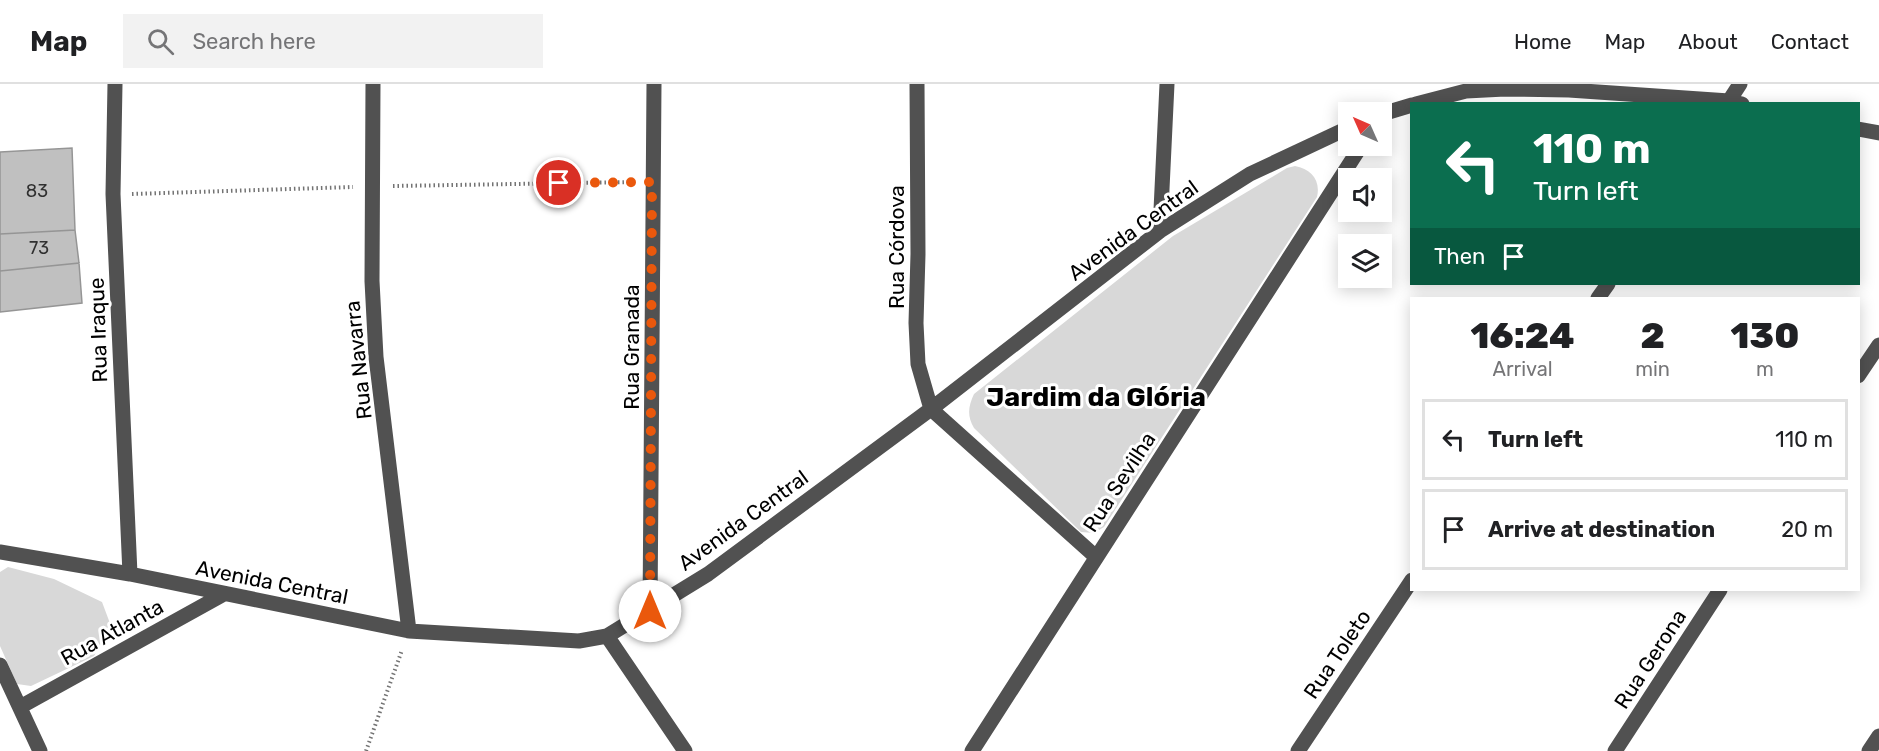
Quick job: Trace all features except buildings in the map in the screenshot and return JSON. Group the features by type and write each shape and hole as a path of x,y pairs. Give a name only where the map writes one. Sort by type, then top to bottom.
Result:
{"street":[{"name":"Rua Iraque","path":"115,84 113,194 130,574"},
{"name":"Rua Navarra","path":"373,84 372,281 376,357 408,631"},
{"name":"Rua Granada","path":"650,611 654,84"},
{"name":"Rua Córdova","path":"917,84 916,323 918,364 931,409"},
{"path":"1160,231 1167,84"},
{"path":"1733,102 1740,84"},
{"path":"1424,102 1466,91 1568,87 1723,102"},
{"path":"1392,111 1410,106"},
{"path":"1860,129 1879,133"},
{"name":"Avenida Central","path":"0,552 130,574 408,631 579,641 607,636 708,574 931,409 1160,231 1250,174 1338,133"},
{"name":"Rua Sevilha","path":"972,751 1355,156"},
{"path":"1860,373 1879,345"},
{"path":"931,409 1096,557"},
{"name":"Rua Toleto","path":"1298,751 1410,583"},
{"name":"Rua Gerona","path":"1615,751 1719,591"},
{"name":"Rua Atlanta","path":"20,707 224,594"},
{"path":"607,636 685,751"},
{"path":"0,665 40,751"},
{"path":"1869,751 1879,736"}],"path":[{"path":"113,194 373,186 652,182"},
{"path":"366,751 408,631"}],"shaded area":[{"path":"1301,167 1314,176 1318,185 1317,197 1104,527 1094,533 1081,532 974,428 969,411 974,394 1173,236 1287,168"},
{"path":"8,567 54,579 102,602 111,626 94,656 31,686 17,684 0,646 0,572"}],"district":[{"name":"Jardim da Glória","path":"1096,397"}],"route":[{"path":"559,183 652,182 650,611"}]}
